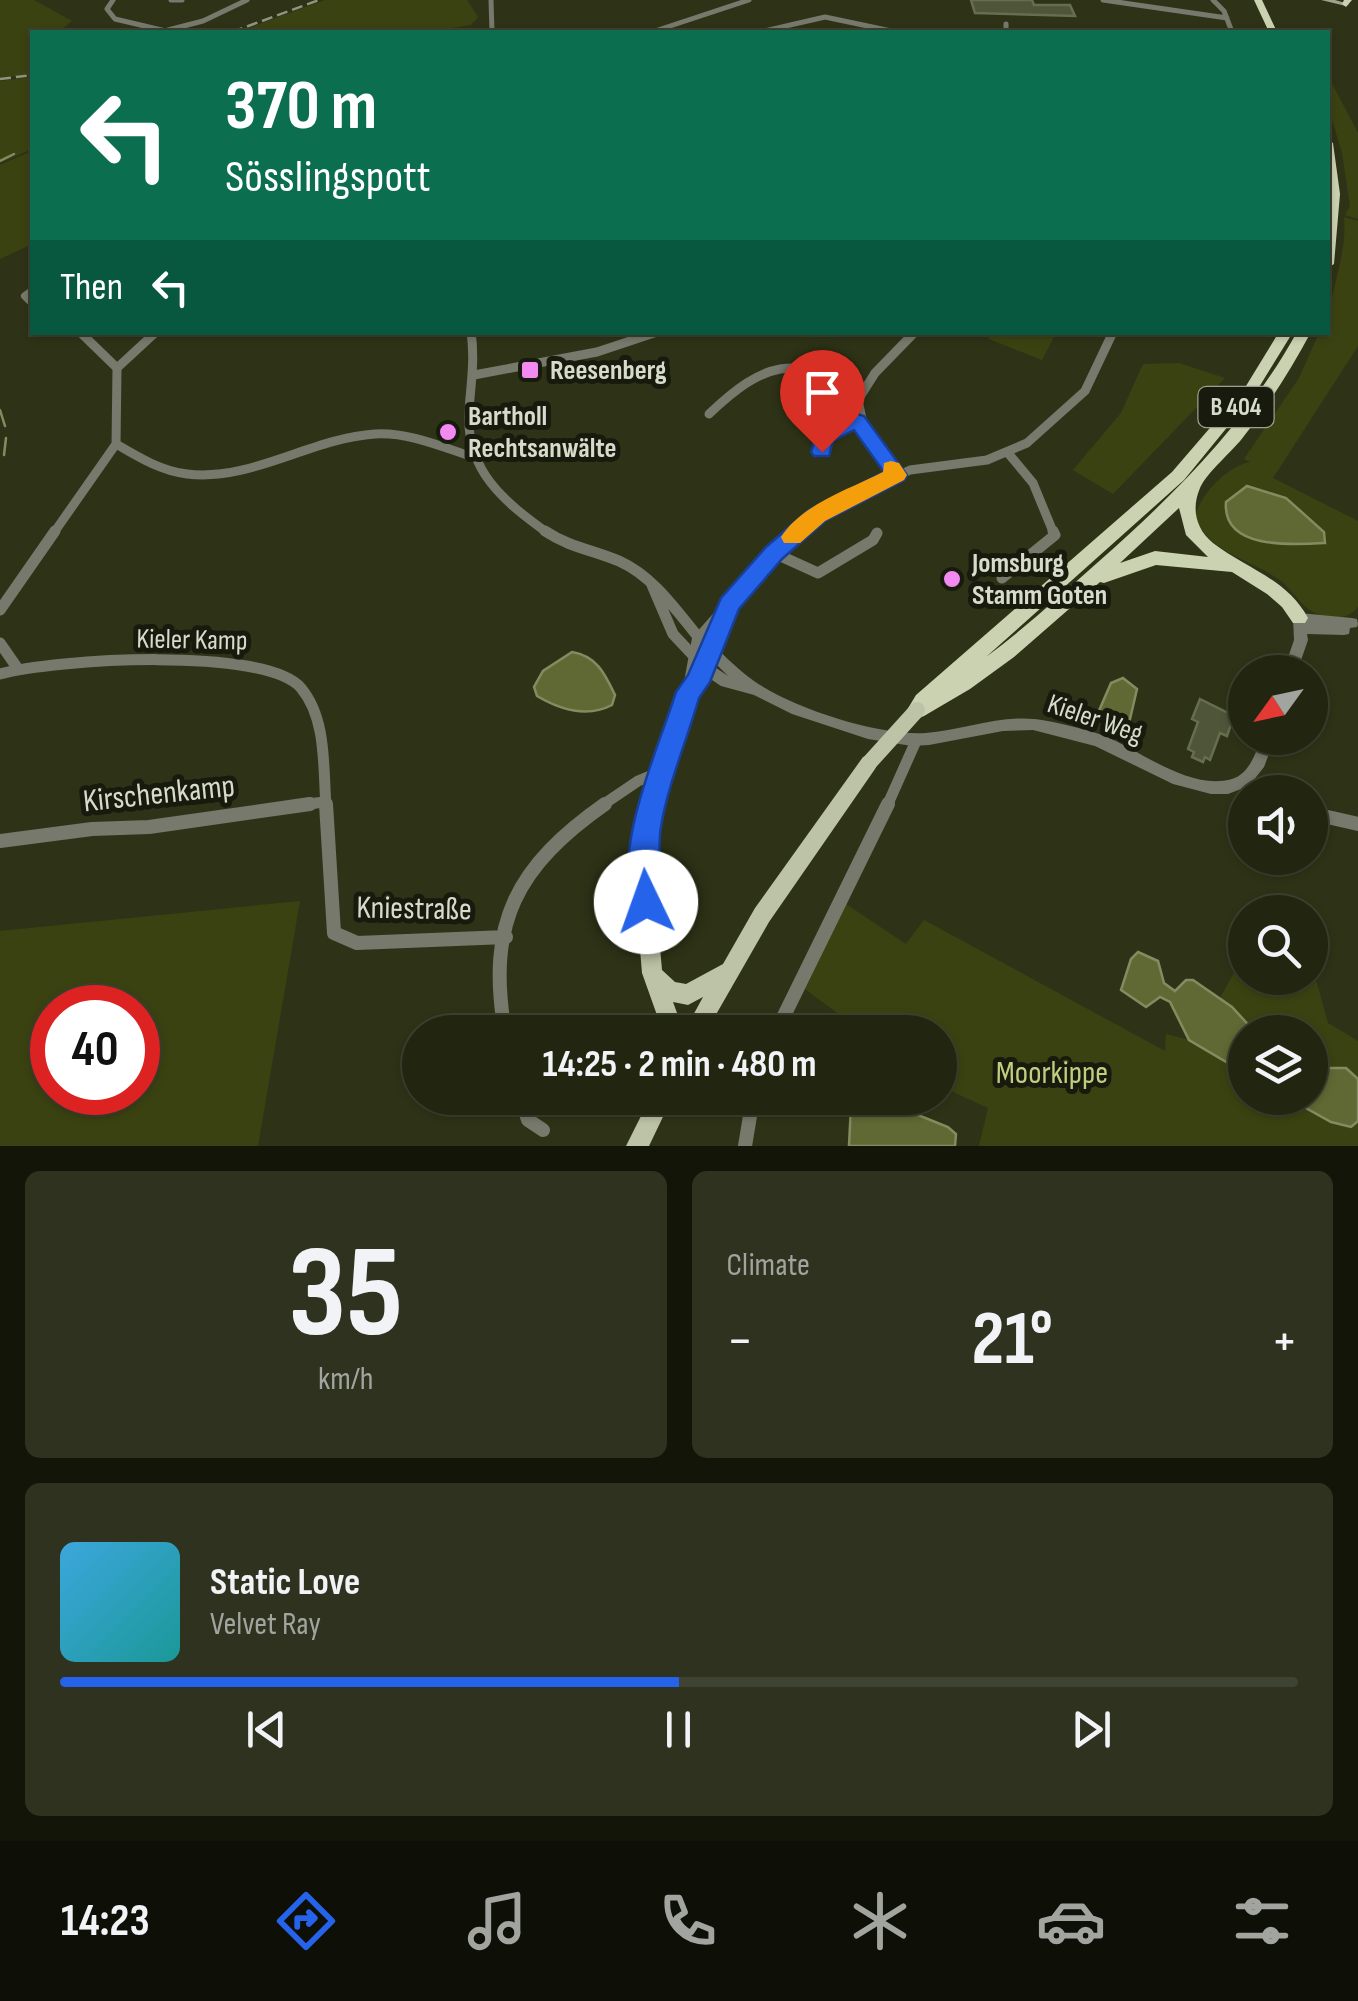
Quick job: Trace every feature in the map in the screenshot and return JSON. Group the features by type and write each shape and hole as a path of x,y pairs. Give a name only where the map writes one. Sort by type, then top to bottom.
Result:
{"highway":[{"path":"1258,0 1272,30"},
{"path":"1271,0 1282,30"},
{"path":"1330,160 1334,194 1330,241"},
{"name":"B 404","path":"917,710 934,688 1178,476 1251,389 1284,335"},
{"name":"B 404","path":"917,710 991,664 1086,585 1193,484 1250,420 1302,335"},
{"path":"1193,484 1186,514 1192,531 1208,548 1280,591 1300,623"},
{"path":"1086,585 1136,562 1155,558 1244,570"}],"main road":[{"path":"1324,0 1347,2"},
{"name":"B 404","path":"704,1015 794,866 869,763 917,710"},
{"path":"646,902 652,973 666,1015"},
{"path":"652,973 670,992 688,996 730,969"},
{"path":"637,1146 652,1115"}],"street":[{"path":"112,0 107,9 114,19 165,30"},
{"path":"171,0 182,0"},
{"path":"172,30 247,0"},
{"path":"490,0 492,30"},
{"path":"658,30 747,0"},
{"path":"1103,0 1227,18"},
{"path":"1213,0 1231,30"},
{"path":"1347,2 1358,6"},
{"path":"769,30 825,17 887,30"},
{"path":"83,335 117,368"},
{"path":"0,610 116,444 117,368 153,335"},
{"path":"471,335 474,375 468,403 472,457"},
{"path":"474,375 597,352 648,335"},
{"path":"896,475 857,420 856,401 862,388 912,335"},
{"path":"646,902 645,839 662,771 705,643 729,604 774,553 817,515 896,475 1008,454 1027,443 1084,390 1112,335"},
{"path":"709,414 749,376 782,366 816,369 862,388"},
{"path":"822,452 824,438 857,420"},
{"path":"116,444 144,464 171,474 204,476 375,434 435,442 472,457 492,483 569,546 624,563 652,584 705,643"},
{"path":"1002,578 1055,535 1033,483 1008,454"},
{"path":"774,553 800,568 818,572 873,540 876,532"},
{"path":"652,584 673,634 698,662"},
{"path":"1293,655 1300,623 1339,631 1355,621"},
{"path":"0,643 16,666"},
{"name":"Kieler Weg","path":"705,643 759,692"},
{"name":"Kieler Kamp","path":"0,674 16,666 208,662 250,664 278,672 302,688 314,710 320,734 324,802"},
{"name":"Kieler Weg","path":"698,662 726,682 886,738 916,740 999,722 1040,724 1100,742 1200,785 1228,787"},
{"path":"784,1015 912,756 916,740"},
{"path":"504,1015 501,979 506,937 525,878 550,846 638,780 662,771"},
{"name":"Kirschenkamp","path":"0,841 324,802"},
{"name":"Kniestraße","path":"324,802 334,934 357,943 506,937"},
{"path":"1328,817 1358,824"},
{"path":"526,1115 543,1130"},
{"path":"745,1146 750,1115"}],"green space":[{"path":"0,0 34,0 72,21 61,30 30,30 30,74 0,78"},
{"path":"325,0 467,0 478,17 471,25 439,30 243,30"},
{"path":"30,77 30,150 0,163 0,81"},
{"path":"1330,80 1358,133 1358,219 1345,215 1350,206 1342,153 1330,113"},
{"path":"30,152 30,245 0,259 0,165"},
{"path":"1344,217 1358,221 1358,346 1273,478 1358,521 1358,607 1332,618 1310,610 1270,573 1210,540 1195,517 1216,482 1250,462 1244,459 1299,378 1318,335 1330,335 1331,303 1341,260","holes":["1253,487 1286,498 1324,531 1325,544 1284,543 1242,535"]},
{"path":"988,335 1055,335 1042,360 989,339"},
{"path":"1179,363 1225,378 1113,494 1073,470 1121,413 1143,364"},
{"path":"300,901 258,1146 0,1146 0,931"},
{"name":"Moorkippe","path":"846,904 906,944 924,920 1165,1051 1166,1034 1189,1040 1228,1063 1228,1115 1318,1115 1351,1127 1358,1121 1358,1146 979,1146 988,1108 957,1094 957,1015 840,1015 805,989"},
{"path":"1228,984 1228,995 1320,995 1326,1015 1238,1015 1220,998"},
{"path":"1328,1023 1358,1041 1358,1079 1345,1068 1328,1071"}],"shaded area":[{"path":"1247,486 1286,498 1324,532 1325,543 1278,544 1247,537 1235,529 1228,518 1226,502"},
{"path":"572,652 588,657 599,667 615,695 612,705 593,711 573,710 537,696 534,687 543,671"},
{"path":"1123,678 1137,689 1127,732 1101,720 1098,713 1111,683"},
{"path":"1138,952 1158,961 1164,983 1175,991 1186,980 1193,980 1232,1007 1239,1015 1228,1015 1228,1063 1189,1040 1170,1002 1160,997 1146,1007 1121,990 1131,959"},
{"path":"1346,1068 1358,1079 1358,1121 1351,1127 1318,1115 1328,1115 1328,1069"},
{"path":"851,1115 918,1115 956,1134 955,1146 849,1146"}],"building":[{"path":"971,0 1032,0 1034,5 1070,5 1075,16 975,13"},
{"path":"1200,699 1228,713 1227,736 1220,733 1210,760 1205,757 1203,762 1192,757 1194,752 1188,749 1198,722 1192,719"}],"waterway":[{"path":"0,161 14,154"},
{"path":"0,410 5,426"},
{"path":"4,455 6,438"}],"railway":[{"path":"237,30 319,0"},
{"path":"0,79 30,75"}],"slow traffic":[{"path":"792,537 817,515 896,475 891,469"}],"place":[{"name":"Reesenberg","path":"530,370"},
{"name":"Bartholl Rechtsanwälte","path":"448,432"},
{"name":"Jomsburg Stamm Goten","path":"952,579"}],"route":[{"path":"646,902 643,853 662,771 688,692 698,682 729,604 774,553 817,515 896,475 857,420 824,438 822,452"}]}
